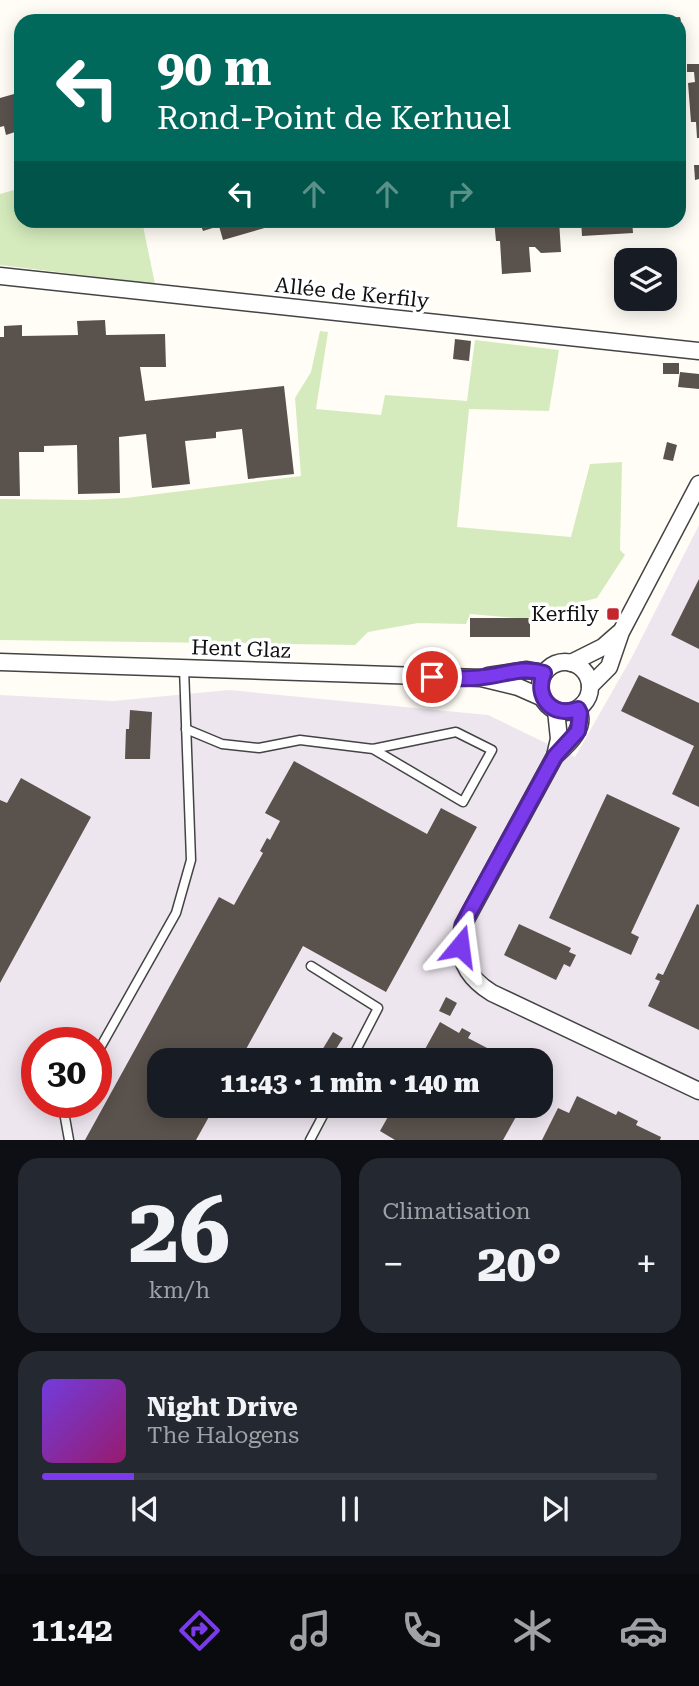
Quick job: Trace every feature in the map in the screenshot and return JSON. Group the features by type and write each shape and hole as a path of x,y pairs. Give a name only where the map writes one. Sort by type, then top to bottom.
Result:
{"street":[{"name":"Allée de Kerfily","path":"0,276 699,351"},
{"path":"621,632 603,647 571,663 556,664 544,673 540,690 543,698 556,710 570,712 578,709 587,699 590,686 609,667 621,632 699,484"},
{"name":"Hent Glaz","path":"0,662 481,678 518,687 543,698"},
{"path":"571,663 584,671 590,686"},
{"name":"Hent Glaz","path":"481,678 527,670 544,673"},
{"path":"578,709 578,731 555,756 463,925 460,946 464,963 472,978 492,993 699,1091"},
{"path":"555,756 559,739 556,710"}],"lane":[{"path":"112,1027 176,913 191,860 184,668"},
{"path":"186,729 222,744 259,748 300,740 373,749 456,732 492,750 463,802 373,749"},
{"path":"311,965 378,1008 357,1048"},
{"path":"65,1118 69,1140"},
{"path":"310,1140 321,1118"}],"shaded area":[{"path":"699,525 699,1140 0,1140 0,695 113,701 229,690 488,715 575,757 633,655"}],"green space":[{"path":"14,190 14,228 143,228 155,284 0,265 0,194"},
{"path":"320,331 328,332 316,409 381,415 385,395 467,401 475,340 559,350 549,411 469,409 457,527 571,537 590,464 622,462 620,550 625,555 597,598 538,620 470,614 466,624 418,623 368,632 355,645 0,640 0,499 126,498 301,476 295,398 311,372"}],"building":[{"path":"687,64 699,64 699,138 696,122 691,122 688,83 695,82 694,72 687,72"},
{"path":"14,94 14,132 6,135 4,126 0,127 0,98"},
{"path":"694,165 699,165 699,179 695,180"},
{"path":"220,228 265,228 223,240"},
{"path":"495,228 560,228 561,252 541,253 535,247 529,247 531,272 502,274 500,241 496,241"},
{"path":"582,228 633,228 633,233 582,236"},
{"path":"105,320 106,335 165,334 166,367 140,367 145,401 284,386 294,474 248,479 242,429 216,432 216,438 185,441 190,484 152,488 146,434 119,437 120,493 78,494 77,445 44,446 44,452 19,452 20,496 0,496 0,337 4,337 4,326 22,325 22,336 78,335 77,321"},
{"path":"455,339 471,341 469,361 453,359"},
{"path":"663,363 679,363 679,374 663,374"},
{"path":"680,372 699,374 699,389 678,387"},
{"path":"667,442 677,445 673,461 663,459"},
{"path":"699,579 699,649 671,635"},
{"path":"470,618 530,618 530,637 470,637"},
{"path":"639,675 699,703 699,807 672,794 694,746 621,711"},
{"path":"130,710 152,712 150,759 125,759"},
{"path":"294,761 427,834 441,808 477,827 386,992 303,946 247,1048 147,1048 147,1118 208,1118 196,1140 85,1140 97,1118 112,1118 112,1091 219,897 234,905 263,853 260,851 267,838 270,840 280,821 265,813"},
{"path":"21,778 91,817 0,983 0,800 7,803"},
{"path":"607,794 680,828 631,933 639,937 631,955 549,918"},
{"path":"697,904 699,1030 648,1006 660,981 655,979 658,973 663,975"},
{"path":"519,924 571,948 569,952 576,955 570,967 564,964 556,980 504,955"},
{"path":"446,997 457,1003 450,1016 439,1011"},
{"path":"440,1022 459,1033 462,1028 471,1033 468,1038 487,1048 426,1048"},
{"path":"333,1032 343,1038 337,1048 323,1048"},
{"path":"577,1096 616,1115 618,1111 638,1121 636,1125 661,1137 660,1140 542,1140 558,1108 569,1113"},
{"path":"387,1118 515,1118 503,1140 395,1140 380,1131"}],"place":[{"name":"Kerfily","path":"613,614"}],"route":[{"path":"432,677 481,678 517,671 537,671 544,673 540,690 546,704 563,712 578,709 580,713 578,731 555,756 470,911 463,925 460,946"}]}
